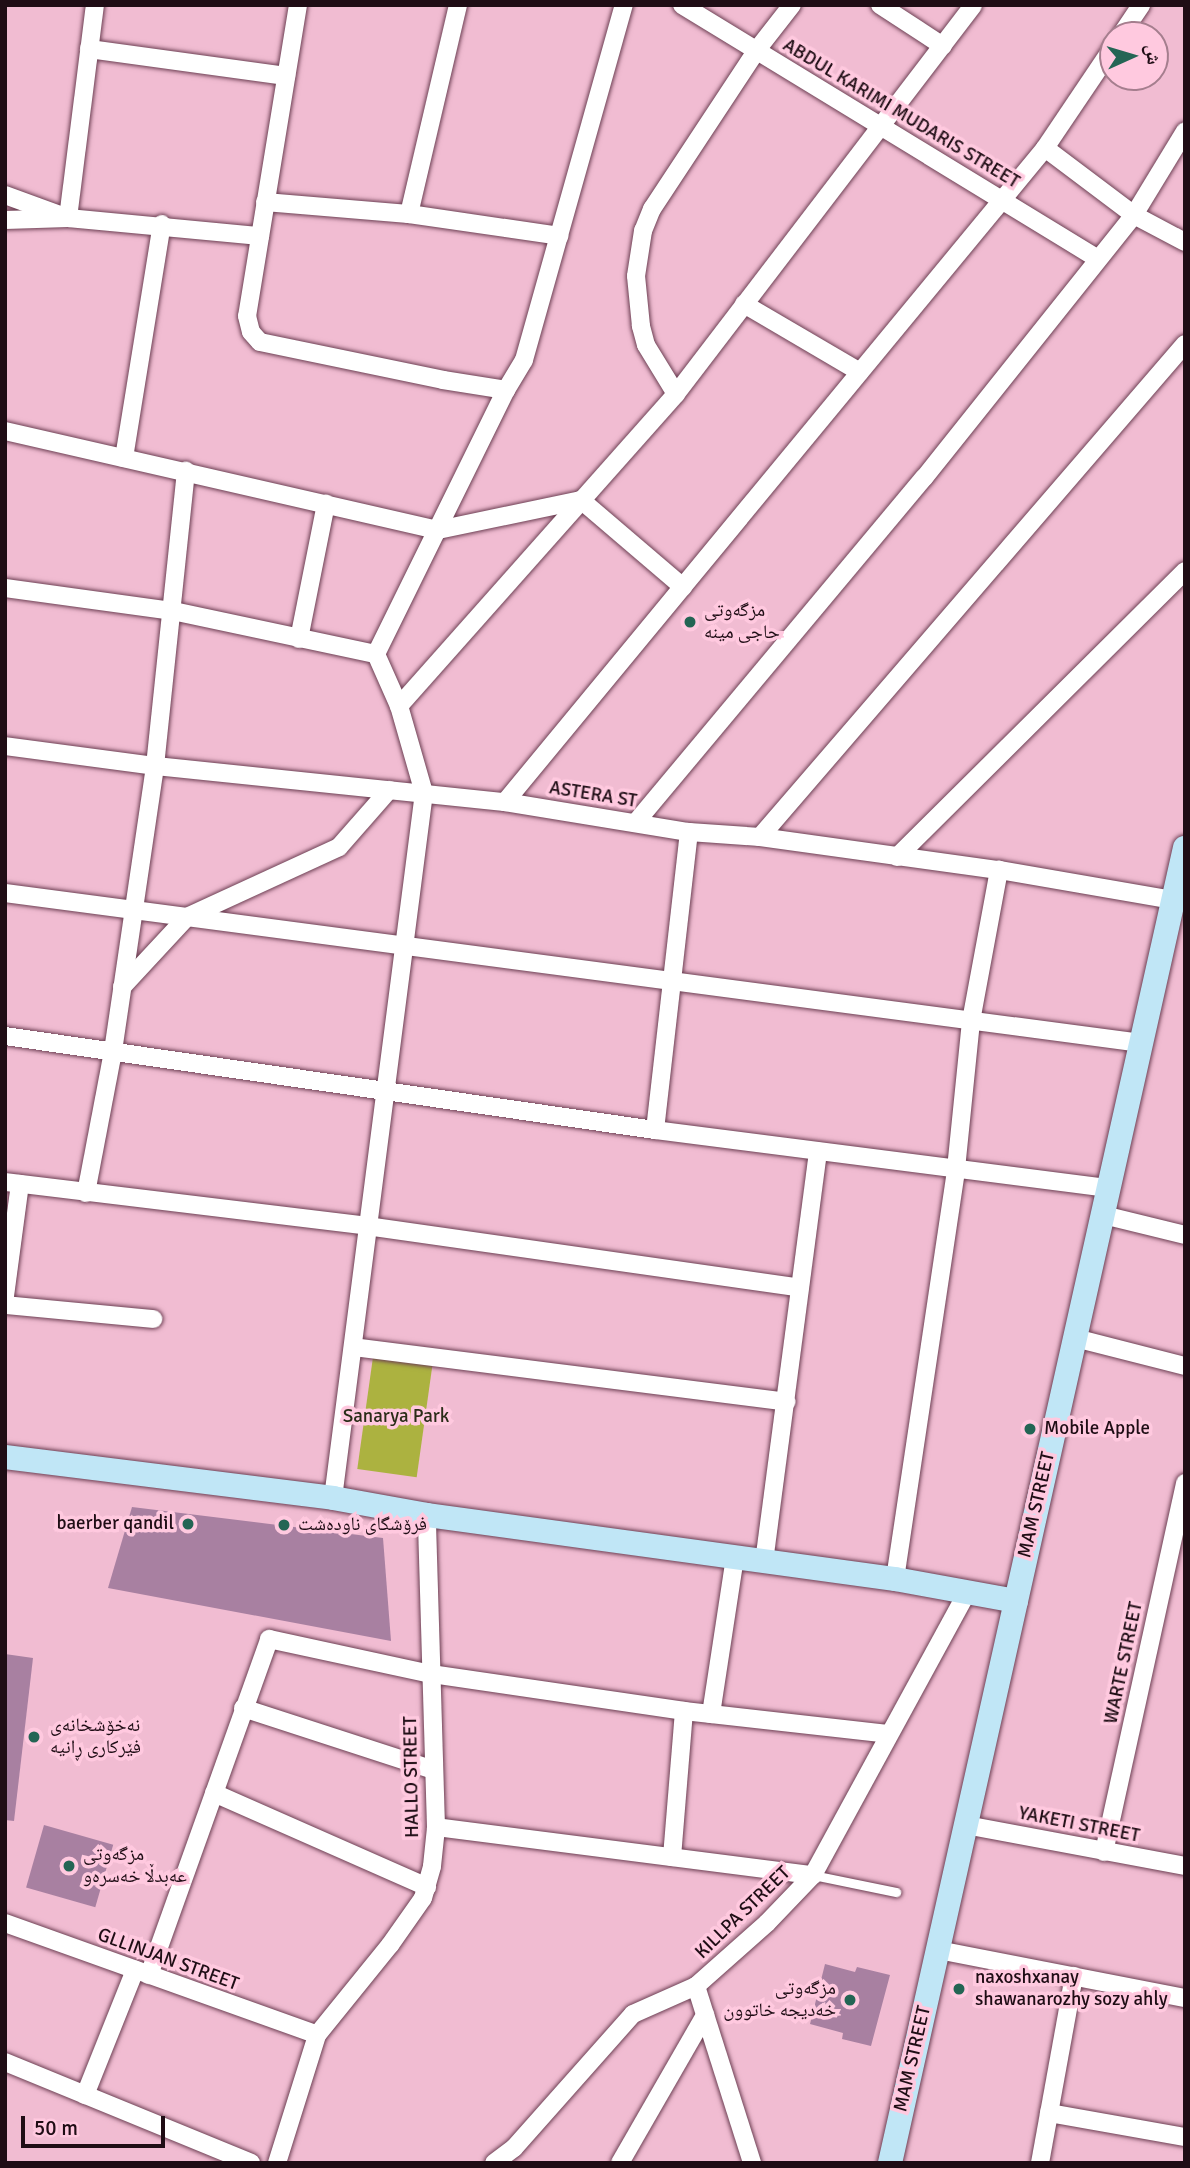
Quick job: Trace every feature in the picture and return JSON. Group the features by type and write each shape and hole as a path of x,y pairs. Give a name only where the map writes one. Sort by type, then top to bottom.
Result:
{"street":[{"path":"68,218 94,5"},
{"path":"298,5 247,316 251,332 260,342 443,380 506,390"},
{"path":"409,214 458,5"},
{"path":"376,654 506,390 524,360 624,5"},
{"name":"ABDUL KARIMI MUDARIS STREET","path":"681,5 1098,259"},
{"path":"676,394 646,345 641,326 636,276 643,231 652,209 756,51 792,5"},
{"path":"880,5 943,46"},
{"path":"399,706 676,394 973,5"},
{"path":"1130,21 1141,5"},
{"path":"89,49 286,76"},
{"path":"505,802 1045,148 1099,68"},
{"path":"636,822 924,478 1134,215 1185,131"},
{"path":"1045,148 1134,215 1185,242"},
{"path":"5,195 68,218"},
{"path":"265,202 409,214 559,236"},
{"path":"5,220 68,218 162,224 260,236"},
{"path":"124,458 162,224"},
{"path":"744,304 860,372"},
{"path":"760,838 1185,344"},
{"path":"5,431 438,530 581,500"},
{"path":"86,1193 113,1051 155,766 186,471"},
{"path":"581,500 683,587"},
{"path":"299,639 326,504"},
{"path":"897,857 1185,571"},
{"path":"5,589 173,611 376,654"},
{"path":"333,1499 367,1226 407,947 424,793 399,706 376,654"},
{"name":"ASTERA ST","path":"5,746 155,766 505,802 690,832 760,838 999,870 1173,900"},
{"path":"122,987 187,917 339,847 389,790"},
{"path":"655,1130 690,832"},
{"name":"MAM STREET","path":"890,2163 1185,848"},
{"path":"895,1579 956,1169 971,1021 999,870"},
{"path":"5,892 1141,1043"},
{"path":"5,1036 655,1130 1109,1188"},
{"path":"764,1562 818,1152"},
{"path":"5,1296 13,1183 367,1226 800,1288"},
{"path":"1102,1215 1185,1235"},
{"path":"5,1305 153,1320"},
{"path":"1075,1338 1185,1366"},
{"path":"353,1346 787,1402"},
{"path":"5,1457 333,1499 426,1515 895,1579 1016,1601"},
{"name":"WARTE STREET","path":"1104,1852 1183,1504 1185,1483"},
{"name":"HALLO STREET","path":"277,2163 317,2035 390,1945 424,1898 427,1887 436,1827 426,1515"},
{"path":"711,1714 735,1558"},
{"name":"KILLPA STREET","path":"494,2163 514,2148 633,2014 696,1986 767,1923 813,1875 887,1734 967,1592"},
{"path":"85,2095 142,1972 214,1793 270,1639 431,1674 684,1711 887,1734"},
{"path":"243,1708 434,1770"},
{"path":"672,1857 684,1711"},
{"path":"214,1793 427,1887"},
{"name":"YAKETI STREET","path":"966,1825 1185,1866"},
{"path":"436,1827 813,1875"},
{"name":"GLLINJAN STREET","path":"5,1923 317,2035"},
{"path":"937,1950 1185,1998"},
{"path":"1040,2163 1074,1976"},
{"path":"696,1986 752,2163"},
{"path":"620,2163 705,2015"},
{"path":"5,2062 251,2163"},
{"path":"1049,2113 1185,2137"}],"lane":[{"path":"813,1875 896,1892"}],"green space":[{"name":"Sanarya Park","path":"373,1357 432,1365 417,1477 357,1469"}],"building":[{"path":"132,1507 383,1538 391,1641 108,1588"},
{"path":"5,1654 33,1658 14,1821 5,1820"},
{"name":"مزگەوتی عەبدڵا خەسرەو","path":"44,1825 113,1845 95,1907 26,1887"},
{"name":"مزگەوتی خەدیجە خاتوون","path":"825,1964 855,1972 857,1967 890,1975 871,2046 842,2039 843,2033 810,2024"}],"place":[{"name":"مزگەوتی حاجی مینە","path":"690,622"},
{"name":"Mobile Apple","path":"1030,1429"},
{"name":"baerber qandil","path":"188,1524"},
{"name":"فرۆشگای ناوده‌شت","path":"284,1525"},
{"name":"نەخۆشخانەی فێرکاری ڕانیە","path":"34,1737"},
{"name":"مزگەوتی عەبدڵا خەسرەو","path":"69,1866"},
{"name":"naxoshxanay shawanarozhy sozy ahly","path":"959,1989"},
{"name":"مزگەوتی خەدیجە خاتوون","path":"850,2000"}]}
